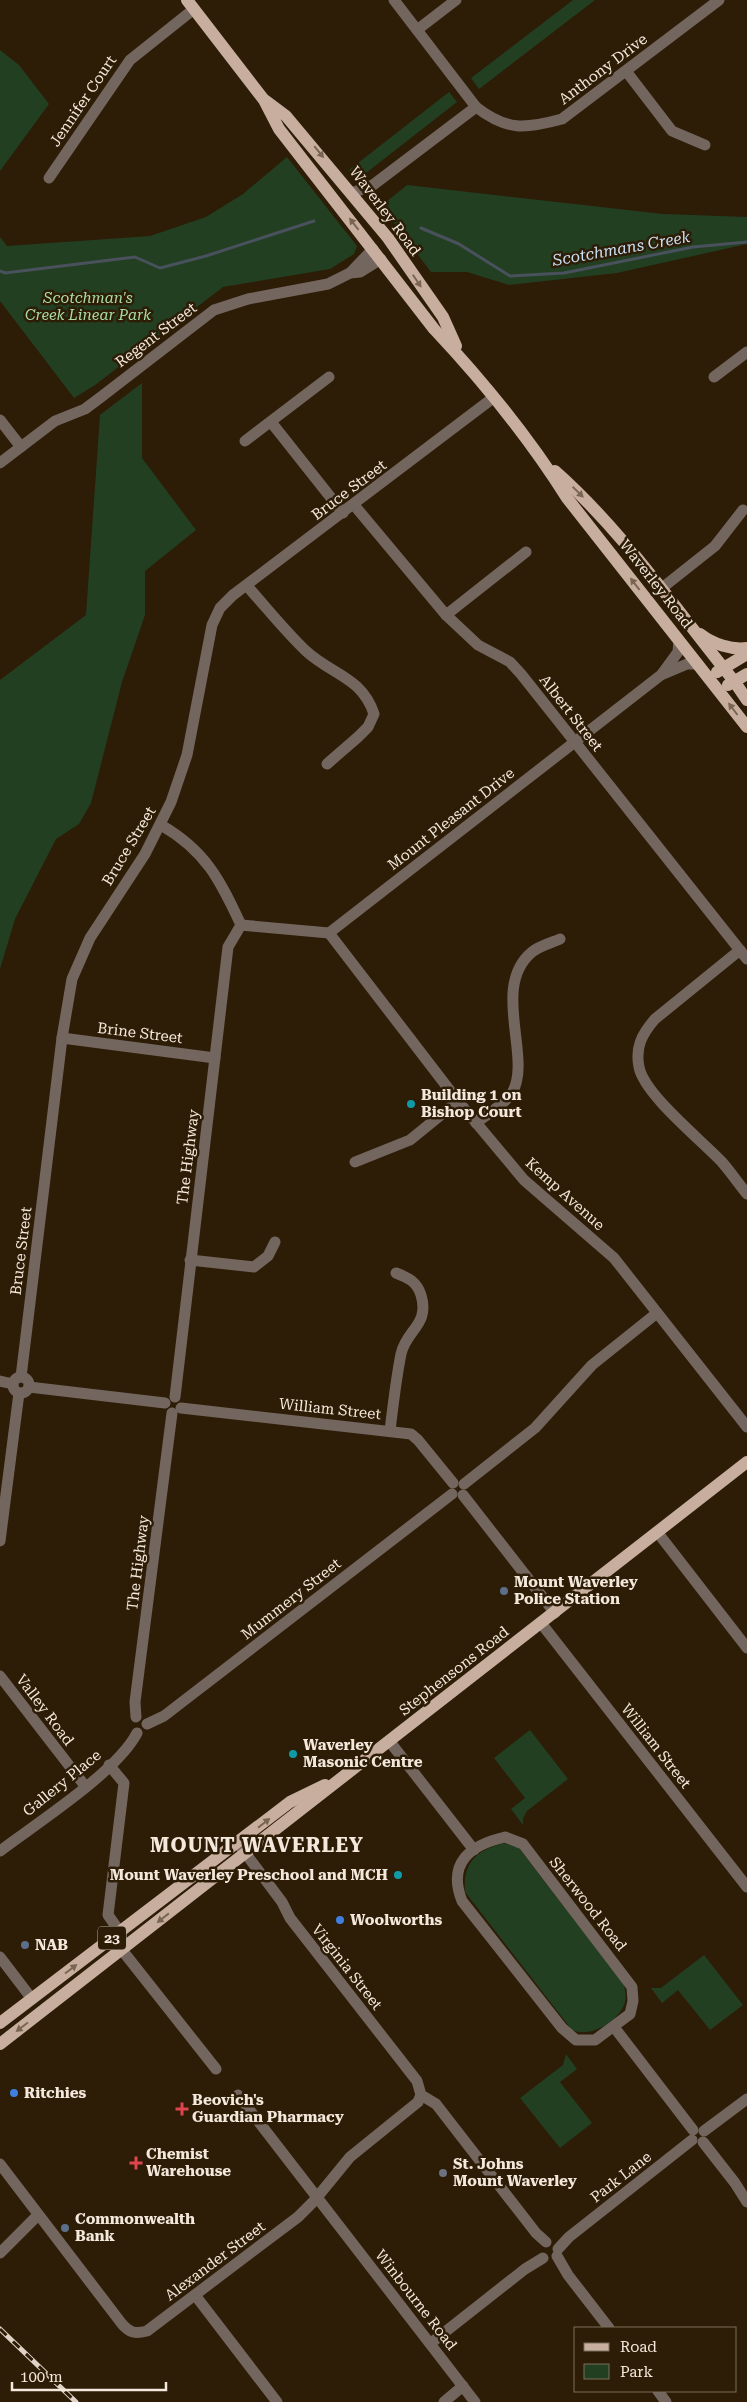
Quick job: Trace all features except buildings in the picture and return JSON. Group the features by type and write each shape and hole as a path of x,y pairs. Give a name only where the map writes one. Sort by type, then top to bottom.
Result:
{"main road":[{"name":"Waverley Road","path":"190,5 264,100 279,129 434,329 461,357 542,459 567,498 747,727"},
{"name":"Waverley Road","path":"264,100 286,116 362,205 390,241 442,317 461,357"},
{"path":"377,254 390,241"},
{"name":"Waverley Road","path":"542,459 581,494 617,534 662,588 747,700"},
{"path":"647,599 662,588"},
{"path":"694,630 708,640 725,646 747,648"},
{"path":"709,677 747,654"},
{"path":"720,691 747,674"},
{"name":"Stephensons Road","path":"0,2023 120,1932 242,1848 298,1814 747,1462"},
{"name":"Stephensons Road","path":"0,2044 122,1950 242,1848 290,1802 346,1775"},
{"path":"290,1802 298,1814"},
{"path":"32,1999 45,2010"}],"street":[{"name":"Anthony Drive","path":"394,0 476,106 489,117 505,125 532,127 562,119 719,0"},
{"path":"417,30 456,0"},
{"name":"Jennifer Court","path":"49,178 130,60 190,5"},
{"path":"626,71 672,131 705,145"},
{"path":"352,193 373,185 476,106"},
{"path":"362,205 373,185"},
{"name":"Regent Street","path":"0,463 55,421 85,409 214,310 248,299 328,284 350,273 360,272 377,254"},
{"path":"714,377 747,352"},
{"path":"245,441 329,377"},
{"name":"Bruce Street","path":"0,1542 21,1385 62,1038 72,979 90,938 162,825 187,755 212,625 220,608 247,586 493,398"},
{"path":"0,420 21,447"},
{"path":"271,422 343,513"},
{"name":"Albert Street","path":"354,505 446,615 478,645 510,662 744,955"},
{"path":"662,588 715,546 743,510"},
{"path":"446,615 526,552"},
{"path":"247,586 307,652 355,685 369,698 374,714 368,727 327,764"},
{"name":"Mount Pleasant Drive","path":"661,676 678,652 679,640"},
{"name":"Mount Pleasant Drive","path":"328,933 661,676 687,664 698,664"},
{"path":"162,825 177,834 204,859 221,881 241,925 328,933"},
{"name":"The Highway","path":"170,1400 190,1260 228,946 241,925"},
{"name":"Kemp Avenue","path":"328,933 458,1101 524,1180 614,1258 747,1427"},
{"path":"476,1123 511,1094 517,1076 518,1062 512,1010 517,976 532,952 560,939"},
{"path":"744,955 655,1019 643,1033 638,1051 639,1069 648,1088 722,1162 747,1194"},
{"name":"Brine Street","path":"62,1038 215,1058"},
{"path":"355,1162 410,1140 458,1101"},
{"path":"190,1260 254,1267 268,1256 275,1242"},
{"path":"390,1431 401,1351 423,1317 423,1302 418,1286 409,1278 396,1273"},
{"name":"Mummery Street","path":"147,1724 164,1716 535,1428 592,1364 657,1313"},
{"path":"0,1382 170,1400 167,1411 177,1411"},
{"name":"The Highway","path":"136,1717 136,1702 177,1411"},
{"name":"William Street","path":"177,1411 411,1434 458,1489 555,1613"},
{"path":"658,1533 747,1648"},
{"name":"William Street","path":"541,1623 747,1887"},
{"name":"Valley Road","path":"0,1676 85,1786"},
{"path":"136,1717 143,1718 147,1724 144,1730 137,1733 131,1725 136,1717"},
{"name":"Gallery Place","path":"0,1851 109,1766 130,1746 137,1733"},
{"path":"390,1742 474,1850"},
{"path":"109,1766 124,1783 108,1915 120,1932"},
{"name":"Sherwood Road","path":"505,1837 523,1844 632,1987 633,2001 630,2014 595,2040 576,2040 562,2028 462,1901 457,1888 456,1875 460,1863 474,1850 487,1841 505,1837"},
{"name":"Virginia Street","path":"242,1848 282,1902 290,1918 417,2081 419,2098"},
{"path":"122,1950 216,2069"},
{"path":"0,1957 32,1999"},
{"path":"614,2027 735,2183 747,2202"},
{"name":"Winbourne Road","path":"238,2095 317,2200 333,2217 475,2402"},
{"path":"419,2098 436,2104 608,2327"},
{"name":"Alexander Street","path":"37,2212 129,2332 147,2331 298,2217 317,2200 350,2157 419,2098"},
{"name":"Park Lane","path":"431,2343 747,2099"},
{"path":"0,2164 37,2212 0,2254"},
{"path":"195,2295 278,2402"},
{"path":"444,2402 463,2386"}],"green space":[{"path":"573,0 595,0 479,89 471,78"},
{"path":"0,50 19,65 49,104 0,171"},
{"path":"449,92 457,102 357,180 349,170"},
{"name":"Scotchman's Creek Linear Park","path":"287,157 357,246 354,254 330,269 223,287 95,385 74,398 0,301 0,237 7,246 150,236 206,217 243,194"},
{"path":"407,185 663,214 747,217 747,244 617,273 509,285 467,272 431,272 381,206"},
{"path":"142,383 142,458 196,530 145,571 145,615 122,682 91,803 79,824 56,839 15,919 0,969 0,680 86,615 100,415"},
{"path":"530,1730 568,1779 527,1811 523,1818 523,1825 511,1809 525,1798 494,1758"},
{"path":"504,1843 518,1847 624,1985 626,1997 622,2009 613,2020 600,2028 586,2032 572,2030 465,1892 466,1873 473,1860 485,1850"},
{"path":"704,1955 743,2005 710,2030 678,1990 662,2003 651,1988 661,1988"},
{"path":"566,2054 577,2069 560,2082 592,2123 560,2148 520,2098 563,2065"}],"waterway":[{"name":"Scotchmans Creek","path":"0,271 5,273 135,257 160,268 206,256 314,221"},
{"name":"Scotchmans Creek","path":"421,228 459,244 510,276 564,273 693,247 747,242"}],"railway":[{"path":"0,2329 76,2402"}],"place":[{"name":"Building 1 on Bishop Court","path":"411,1104"},
{"name":"Mount Waverley Police Station","path":"504,1591"},
{"name":"Waverley Masonic Centre","path":"293,1754"},
{"name":"Mount Waverley Preschool and MCH","path":"398,1875"},
{"name":"Woolworths","path":"340,1920"},
{"name":"NAB","path":"25,1945"},
{"name":"Ritchies","path":"14,2093"},
{"name":"Beovich's Guardian Pharmacy","path":"182,2109"},
{"name":"Chemist Warehouse","path":"136,2163"},
{"name":"St. Johns Mount Waverley","path":"443,2173"},
{"name":"Commonwealth Bank","path":"65,2228"}],"district":[{"name":"MOUNT WAVERLEY","path":"257,1845"}]}
